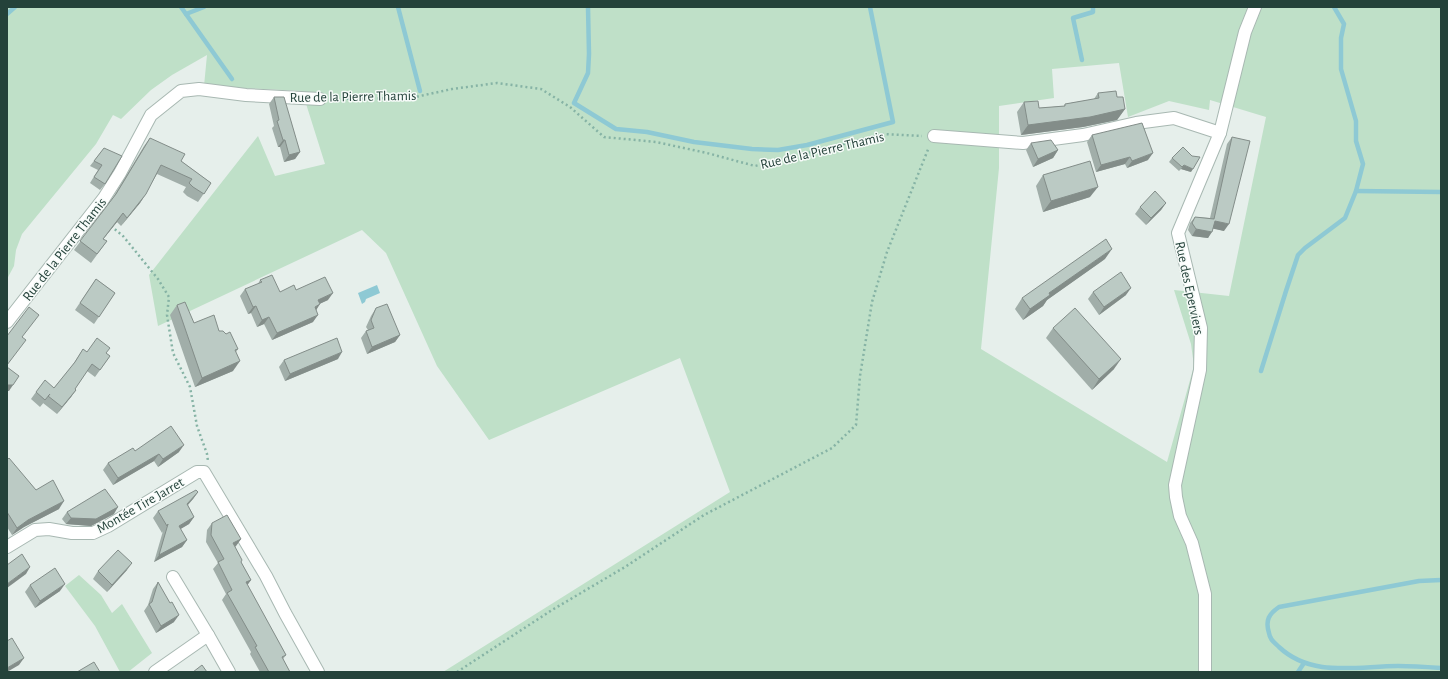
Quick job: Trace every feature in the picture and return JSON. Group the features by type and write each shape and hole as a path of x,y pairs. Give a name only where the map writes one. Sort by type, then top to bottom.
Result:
{"street":[{"name":"Rue des Eperviers","path":"1205,672 1206,594 1192,543 1180,516 1175,485 1199,378 1201,328 1178,233 1220,133 1245,32 1255,7"},
{"name":"Rue de la Pierre Thamis","path":"7,322 94,212 120,173 151,115 181,91 199,89 246,95 320,99"},
{"path":"934,136 1023,143 1083,135 1136,123 1174,118 1220,133"},
{"name":"Montée Tire Jarret","path":"7,547 35,530 49,529 72,533 93,533 108,526 197,472 204,472"},
{"path":"204,472 266,576 318,672"},
{"path":"174,577 229,672"},
{"path":"155,672 208,635"}],"path":[{"name":"Rue de la Pierre Thamis","path":"320,99 411,98 452,89 497,83 542,89 570,107 604,137 656,142 707,153 755,166 884,134 934,136"},
{"path":"457,672 552,610 625,567 704,515 832,448 856,425 860,376 872,302 887,252 934,136"},
{"path":"94,212 123,236 158,279 169,298 167,315 172,353 190,387 197,426 209,464 204,472"}],"green space":[{"path":"7,7 1441,7 1441,672 443,672 730,492 680,358 489,440 437,366 386,253 362,230 158,326 149,275 258,136 275,176 325,164 302,91 204,86 207,55 172,75 151,90 121,119 113,115 96,144 22,234 16,250 14,266 7,279","holes":["1119,63 1128,117 1169,101 1209,110 1210,100 1266,117 1229,296 1174,290 1191,344 1194,366 1167,462 981,349 999,168 999,106 1054,98 1052,69"]},
{"path":"79,575 101,595 112,613 122,604 152,653 128,672 120,672 95,626 65,586"}],"water":[{"path":"377,285 380,293 366,299 362,304 358,293"}],"building":[{"path":"1116,91 1117,97 1123,97 1125,109 1090,117 1028,125 1024,102 1038,101 1039,108 1065,106 1065,104 1099,98 1098,93"},
{"path":"274,97 284,97 300,152 289,155 285,140 283,140 277,121 279,120"},
{"path":"1142,123 1153,153 1132,161 1130,157 1101,165 1092,135"},
{"path":"1232,137 1250,141 1229,224 1215,221 1212,232 1196,229 1192,223 1195,217 1214,219"},
{"path":"150,138 185,154 181,161 211,183 204,194 189,183 192,179 161,165 146,194 127,218 123,213 103,239 107,241 97,254 80,241 116,194"},
{"path":"1051,140 1058,150 1038,159 1031,143"},
{"path":"1183,147 1192,156 1200,157 1193,169 1184,165 1182,167 1172,158"},
{"path":"104,148 122,156 105,184 94,177 102,165 94,161"},
{"path":"1090,161 1098,187 1051,201 1043,175"},
{"path":"1155,191 1166,203 1151,218 1140,207"},
{"path":"1106,239 1112,249 1049,293 1050,295 1030,309 1022,298"},
{"path":"1121,272 1131,288 1104,307 1093,292"},
{"path":"272,275 280,292 294,285 296,290 325,277 333,293 318,300 320,304 315,307 318,315 277,333 269,317 262,320 256,306 253,307 245,289 262,282 260,280"},
{"path":"96,279 115,293 99,317 80,303"},
{"path":"185,302 194,323 214,315 219,331 223,331 226,334 230,332 238,349 235,350 240,361 202,378 177,305"},
{"path":"387,304 400,335 372,347 366,331 374,328 371,320 376,308"},
{"path":"29,307 39,315 22,337 26,340 7,365 7,336"},
{"path":"1075,308 1121,359 1099,379 1053,328"},
{"path":"97,338 110,348 106,353 110,356 100,370 92,364 75,389 76,390 62,407 48,396 45,400 36,392 45,380 54,388 75,362 83,349 87,352"},
{"path":"337,338 342,352 290,374 284,360"},
{"path":"7,367 19,376 13,385 7,384"},
{"path":"171,426 184,445 163,459 159,454 118,478 108,463 133,448 135,451"},
{"path":"9,458 36,490 53,480 64,501 28,520 17,528 7,512 7,460"},
{"path":"105,489 118,507 96,519 71,518 67,512"},
{"path":"196,490 198,492 187,504 194,517 179,526 187,540 159,555 168,524 167,526 158,511"},
{"path":"227,515 241,539 233,543 251,580 246,582 286,655 282,657 290,672 269,672 255,647 257,646 227,593 232,590 218,562 224,559 211,535 212,523"},
{"path":"118,550 132,563 112,585 98,571"},
{"path":"22,554 30,567 7,584 7,565"},
{"path":"55,568 65,584 40,601 30,585"},
{"path":"158,582 179,615 161,626 149,604 152,602"},
{"path":"12,638 24,658 7,668 7,641"},
{"path":"94,662 100,672 77,672"},
{"path":"202,665 207,672 193,672"}],"waterway":[{"path":"7,14 15,7"},
{"path":"181,7 232,79"},
{"path":"186,14 204,7"},
{"path":"398,7 420,91"},
{"path":"588,7 588,73 574,103 616,129 647,132 694,142 752,149 778,150 807,145 893,122 870,7"},
{"path":"1082,60 1073,18 1093,12 1093,7"},
{"path":"1261,371 1298,255 1345,218 1356,191 1363,164 1356,141 1356,121 1341,69 1341,38 1344,24 1334,7"},
{"path":"1356,191 1441,192"},
{"path":"1441,580 1419,581 1279,607 1270,615 1267,624 1271,639 1279,647 1292,657 1320,667 1351,668 1415,666 1441,668"},
{"path":"1298,672 1304,663"}]}
